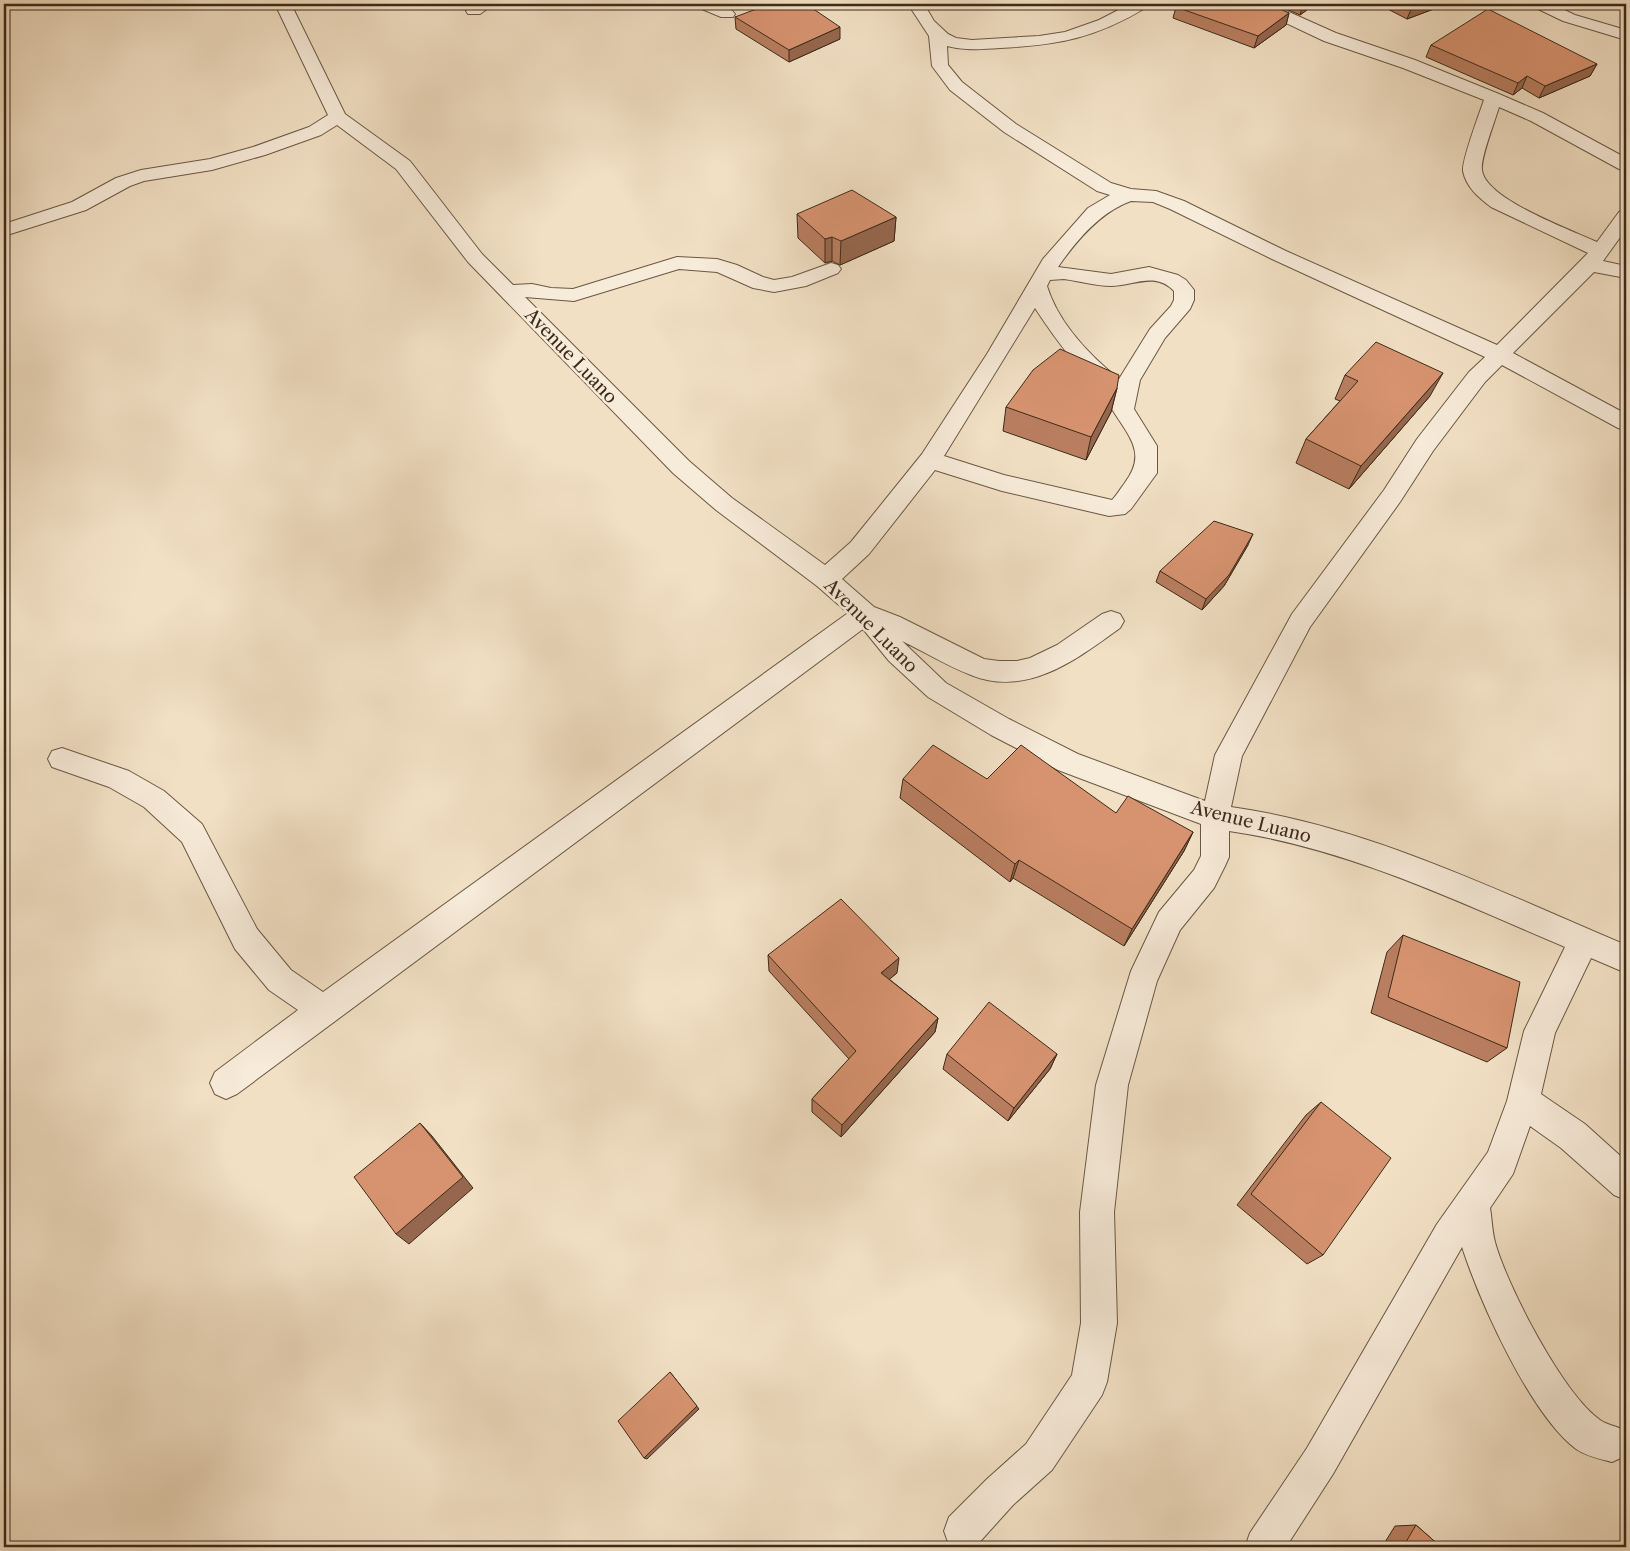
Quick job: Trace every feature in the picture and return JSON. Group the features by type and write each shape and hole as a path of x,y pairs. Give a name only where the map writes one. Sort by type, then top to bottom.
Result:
{"street":[{"path":"703,4 727,14"},
{"path":"916,4 924,20 947,41 976,45 1058,38 1109,22 1141,4"},
{"path":"1258,4 1330,37 1408,64 1537,117 1626,166"},
{"path":"1540,4 1569,18 1623,34"},
{"name":"Avenue Luano","path":"291,7 338,117 403,165 475,258 680,467 724,504 826,580 864,614 898,654 937,690 1000,727 1068,762 1215,817 1264,824 1383,859 1442,881 1626,959"},
{"path":"937,33 940,66 956,86 1010,128 1104,187 1128,195 1156,196 1177,205 1279,256 1500,355 1626,423"},
{"path":"1493,98 1472,168 1473,175 1484,194 1498,204 1594,258 1626,272"},
{"path":"4,230 80,206 123,182 141,176 212,164 259,151 301,137 338,117"},
{"path":"826,580 860,548 930,460 997,355 1050,263 1095,212 1112,201 1128,195"},
{"path":"963,1531 1000,1492 1039,1457 1089,1382 1099,1323 1097,1212 1112,1086 1142,981 1169,921 1204,878 1215,857 1215,817 1229,755 1301,621 1392,496 1426,445 1477,377 1594,258 1626,216"},
{"path":"508,292 532,290 551,294 574,295 677,262 691,262 723,267 765,285 793,284 831,269"},
{"path":"930,460 1002,483 1097,507 1117,508 1123,503 1145,473 1146,446 1123,409 1125,394 1129,380 1143,355 1180,309 1184,300 1184,290 1180,284 1171,279 1149,273 1111,280 1064,273 1040,280"},
{"path":"1040,280 1044,306 1066,336 1098,373 1125,394"},
{"path":"226,1083 864,614 891,624 979,668 990,671 1009,672 1040,667 1052,662 1111,621"},
{"path":"62,759 119,779 154,798 192,832 246,939 280,980 324,1010"},
{"path":"1264,1547 1320,1461 1448,1236 1473,1204 1500,1162 1524,1102 1540,1030 1583,942"},
{"path":"1524,1102 1573,1136 1626,1183"},
{"path":"1473,1204 1478,1242 1491,1280 1532,1360 1573,1423 1591,1437 1612,1443"}],"building":[{"path":"770,4 806,4 840,27 789,50 735,17"},
{"path":"1179,4 1269,4 1289,13 1258,36 1176,7"},
{"path":"1405,4 1421,4 1412,7"},
{"path":"1488,9 1597,64 1545,86 1527,76 1518,83 1431,45"},
{"path":"852,190 896,217 841,241 832,237 825,239 797,214"},
{"path":"1376,342 1443,373 1361,466 1306,439 1358,381 1345,375"},
{"path":"1060,349 1119,375 1117,388 1091,437 1006,407 1033,370"},
{"path":"1214,521 1253,534 1229,575 1206,599 1160,571"},
{"path":"933,745 987,779 1021,745 1116,813 1128,796 1193,832 1132,929 1019,860 1015,864 903,779"},
{"path":"841,899 899,958 881,973 938,1018 842,1125 812,1099 856,1051 768,955"},
{"path":"1403,935 1520,982 1507,1048 1388,997"},
{"path":"989,1002 1057,1054 1014,1108 947,1054"},
{"path":"1321,1102 1391,1158 1323,1255 1251,1194"},
{"path":"420,1123 463,1177 396,1234 354,1177"},
{"path":"670,1372 697,1406 644,1458 618,1421"},
{"path":"1416,1525 1441,1547 1403,1547"}]}
